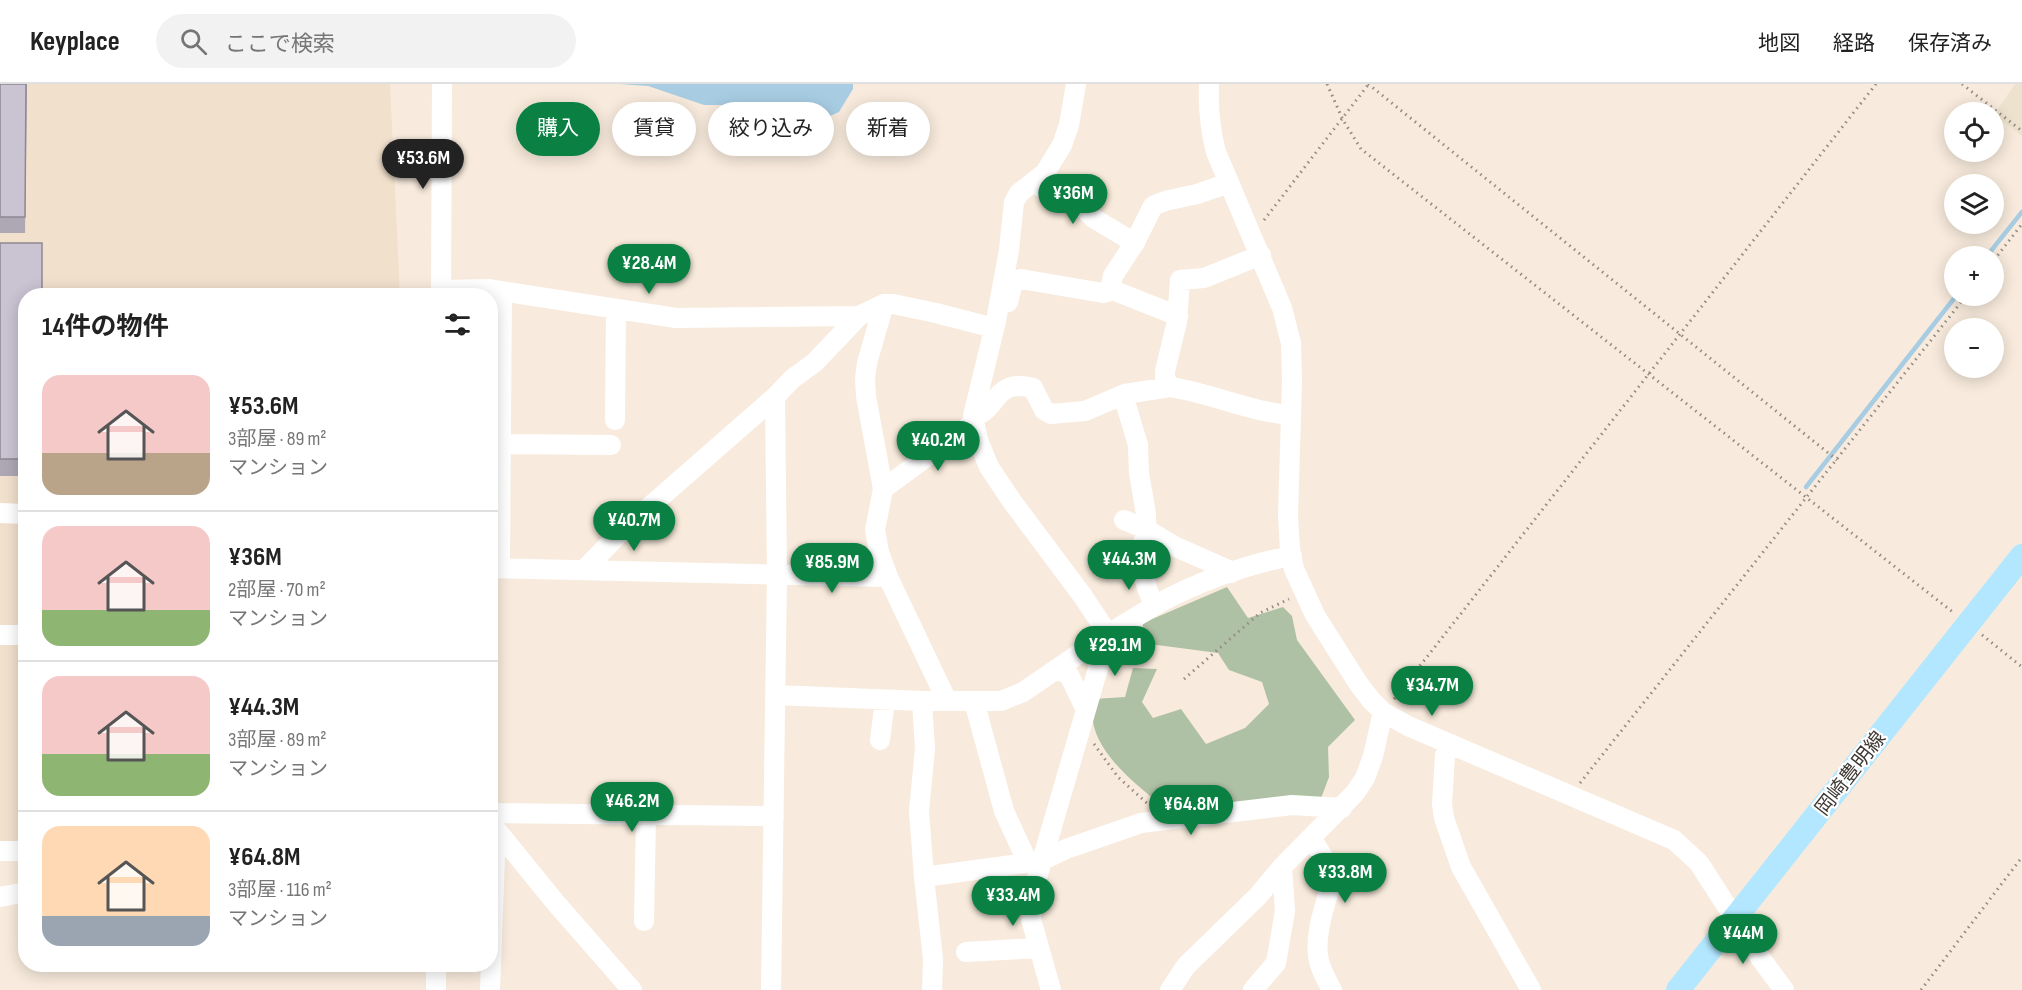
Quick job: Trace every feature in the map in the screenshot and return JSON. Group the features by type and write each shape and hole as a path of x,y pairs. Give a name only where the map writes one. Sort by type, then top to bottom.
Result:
{"main road":[{"name":"岡崎豊明線","path":"1678,990 2022,556"}],"street":[{"path":"441,288 442,84"},
{"path":"1076,84 1069,125 1062,145 1045,173 1019,193 1014,202 1009,250 973,420 989,467 1108,634"},
{"path":"1209,84 1211,130 1216,152 1282,308 1291,343 1288,516 1294,569 1315,615 1358,683 1383,712 1408,726 1449,746 1674,840 1699,863 1784,990"},
{"path":"1035,181 1042,188 1080,204 1093,218 1135,243"},
{"path":"584,570 623,530 792,379 814,363 859,316 884,304 893,304 995,324 1004,317 1010,291 1017,280 1107,292 1113,276 1135,243 1150,211 1158,203 1197,194 1229,183"},
{"path":"1170,387 1165,378 1165,371 1178,316 1180,280 1204,278 1261,255"},
{"path":"1110,289 1178,316"},
{"path":"498,291 676,318 859,316"},
{"path":"498,494 502,292"},
{"path":"884,304 865,378 866,396 883,489 875,530 879,552 888,577 947,701"},
{"path":"615,420 616,310"},
{"path":"883,489 982,413 1007,388 1033,388 1044,410 1051,414 1085,411 1123,395 1170,387 1276,414 1291,415"},
{"path":"1123,395 1138,445 1139,473 1146,514 1146,529 1140,561 1154,606"},
{"path":"771,990 777,574 774,397"},
{"path":"500,444 611,446"},
{"path":"0,513 18,514"},
{"path":"1124,520 1231,573"},
{"path":"776,695 922,701 1001,701 1023,692 1108,634 1173,595 1231,573 1292,556"},
{"path":"498,568 888,577"},
{"path":"1051,990 1031,919 1034,862 1083,718 1108,634"},
{"path":"0,635 18,635"},
{"path":"1057,669 1069,675 1083,718"},
{"path":"880,740 885,700"},
{"path":"922,701 925,749 919,811 933,959 932,990"},
{"path":"974,701 1004,811 1034,862"},
{"path":"1170,990 1186,966 1258,896 1282,867 1342,807 1365,778 1373,756 1383,712"},
{"path":"1449,746 1444,765 1442,804 1444,818 1461,867 1531,990"},
{"path":"924,877 1034,862 1141,823 1292,805 1342,807"},
{"path":"498,822 646,815 774,816"},
{"path":"644,921 646,815"},
{"path":"498,830 555,902 632,990"},
{"path":"1312,839 1332,872 1318,954 1322,971 1332,990"},
{"path":"0,851 18,851"},
{"path":"1253,990 1276,963 1284,911 1282,867"},
{"path":"0,897 18,894"},
{"path":"966,952 1038,948"},
{"path":"436,972 436,990"},
{"path":"490,972 490,990"}],"path":[{"path":"1327,84 1343,120 1361,149 2022,667"},
{"path":"1250,230 1261,224 1369,84 1837,460"},
{"path":"1383,712 1876,84"},
{"path":"1962,84 2022,131"},
{"path":"2004,247 2022,224"},
{"path":"1569,796 1958,306"},
{"path":"1184,679 1260,613 1304,592"},
{"path":"1083,718 1118,777 1164,820"},
{"path":"1921,990 2022,857"}],"shaded area":[{"path":"0,84 390,84 400,288 18,288 18,851 0,852"},
{"path":"2015,84 2022,84 2022,136 2004,122 2003,102"}],"green space":[{"path":"1227,587 1248,618 1283,607 1292,616 1297,640 1355,720 1328,747 1329,777 1320,801 1171,813 1129,778 1104,749 1096,733 1092,717 1094,699 1125,697 1133,668 1157,669 1142,702 1153,718 1181,709 1206,744 1245,728 1269,704 1262,682 1229,670 1218,653 1142,643 1143,623"}],"water":[{"path":"619,84 853,84 853,89 839,112 834,114 834,102 708,102 708,105 704,105 648,86"}],"building":[{"path":"0,84 26,84 25,217 0,217"},
{"path":"0,243 42,243 42,288 18,288 18,459 0,459"}],"waterway":[{"path":"1995,246 2022,212"},
{"path":"1806,487 1948,306"}]}
